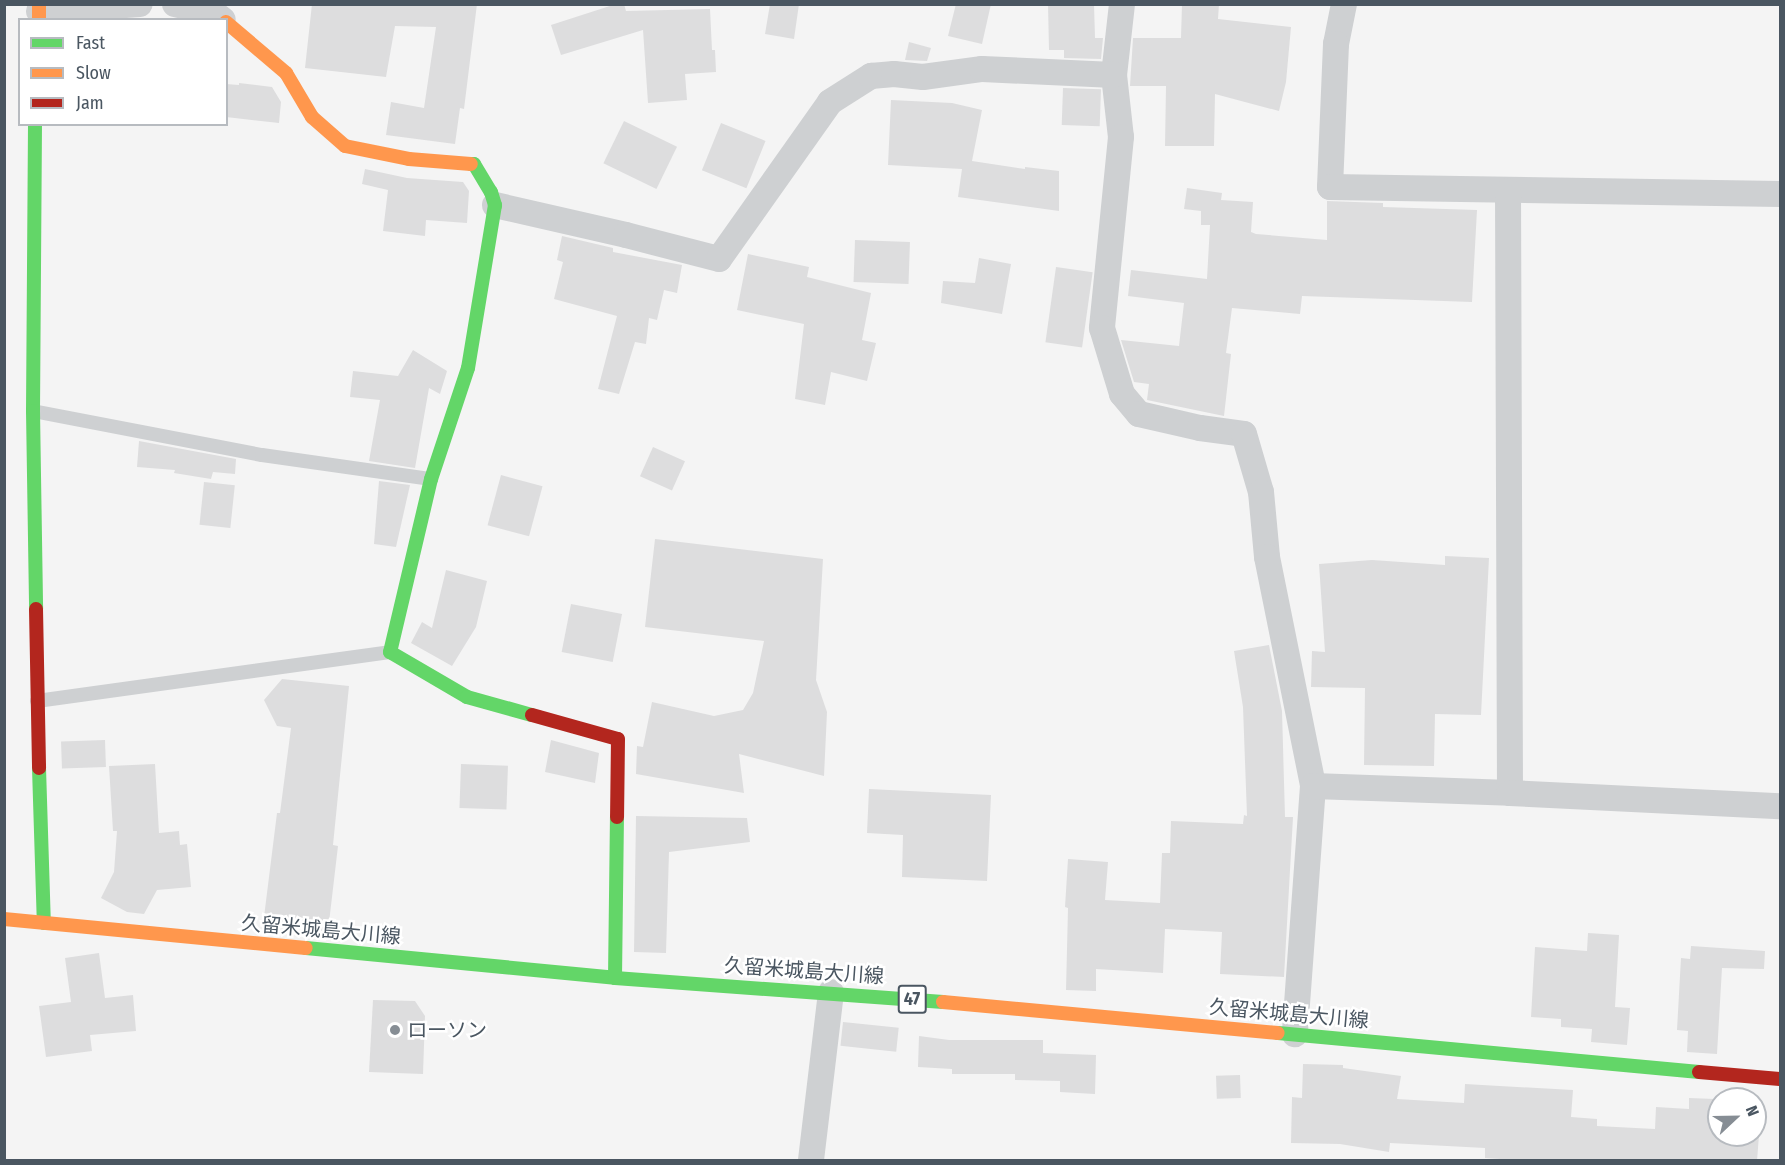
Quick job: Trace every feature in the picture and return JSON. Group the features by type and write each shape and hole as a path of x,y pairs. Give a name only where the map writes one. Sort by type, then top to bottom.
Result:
{"main road":[{"path":"228,23 249,39 286,73 312,117 345,146 410,159 474,164 491,192 495,205 468,368 431,479 390,652 467,697 618,739 615,978"},
{"path":"35,126 33,411 37,701 44,923"},
{"name":"久留米城島大川線","path":"4,920 615,978 831,992 1780,1079"}],"street":[{"path":"39,12 140,4"},
{"path":"175,4 214,13 220,18"},
{"path":"1122,4 1114,75 1121,137 1102,328 1122,394 1140,414 1200,428 1244,434 1261,492 1267,557 1313,786 1295,1034"},
{"path":"1344,4 1336,44 1330,187 1780,194"},
{"path":"495,205 718,259 830,102 871,76 894,74 923,77 982,69 1114,75"},
{"path":"1508,191 1510,793"},
{"path":"1313,786 1780,806"},
{"path":"811,1161 831,992"}],"lane":[{"path":"33,411 262,455 431,479"},
{"path":"37,701 390,652"}],"building":[{"path":"312,4 477,4 464,109 460,108 455,144 386,135 391,102 424,108 436,27 395,26 386,77 305,68"},
{"path":"616,4 624,4 626,11 710,9 712,50 715,50 716,72 685,74 687,100 648,103 643,30 561,55 551,25"},
{"path":"770,4 799,4 794,39 765,34"},
{"path":"956,4 991,4 982,44 948,36"},
{"path":"1048,4 1094,4 1095,38 1103,38 1101,59 1064,58 1064,50 1049,50"},
{"path":"1182,4 1219,4 1218,19 1291,27 1286,82 1279,111 1215,94 1214,146 1165,146 1166,86 1130,86 1133,38 1181,38"},
{"path":"909,42 931,48 927,61 905,60"},
{"path":"239,83 272,87 281,102 279,123 228,117 228,84 239,85"},
{"path":"1063,88 1101,89 1100,126 1062,125"},
{"path":"891,100 952,103 982,110 972,161 1025,169 1025,167 1059,171 1059,211 958,197 962,169 888,165"},
{"path":"624,121 677,147 656,189 603,163"},
{"path":"721,123 766,141 746,188 702,170"},
{"path":"365,169 407,178 463,182 469,191 467,223 426,220 425,236 383,231 388,190 362,184"},
{"path":"1187,188 1222,193 1221,200 1253,202 1251,232 1256,234 1327,240 1327,201 1383,203 1383,207 1477,210 1472,302 1302,296 1300,314 1232,308 1226,353 1231,354 1224,416 1147,400 1149,384 1134,382 1121,340 1179,346 1184,303 1128,296 1131,270 1207,279 1210,225 1201,225 1201,211 1184,209"},
{"path":"562,236 613,248 613,252 682,265 677,293 664,290 657,320 649,318 646,344 635,342 619,394 598,389 617,316 554,299 563,262 557,260"},
{"path":"855,240 910,242 909,284 854,282"},
{"path":"748,254 809,267 807,277 871,293 862,340 876,343 867,381 831,372 825,405 795,399 804,324 737,310"},
{"path":"979,258 1011,264 1002,314 941,303 943,281 975,283"},
{"path":"1056,267 1093,272 1082,347 1045,342"},
{"path":"413,350 447,371 440,394 429,388 415,468 369,461 380,400 350,397 353,371 398,376"},
{"path":"139,441 236,459 235,474 213,472 211,479 174,473 175,470 137,467"},
{"path":"653,447 685,461 672,490 640,476"},
{"path":"501,475 543,486 529,536 488,525"},
{"path":"379,481 410,485 396,547 374,544"},
{"path":"204,482 235,485 230,528 200,525"},
{"path":"655,539 823,559 816,680 827,712 824,776 739,754 744,793 636,774 637,746 643,747 652,702 714,716 743,710 753,693 764,641 645,627"},
{"path":"1445,556 1489,558 1481,715 1435,714 1434,766 1364,765 1365,688 1311,687 1312,651 1325,652 1319,564 1372,560 1445,565"},
{"path":"446,570 487,581 476,627 452,666 411,643 422,622 432,628"},
{"path":"571,604 622,614 613,662 562,652"},
{"path":"1269,645 1282,711 1285,817 1293,817 1284,977 1220,974 1222,932 1165,929 1163,973 1096,969 1096,991 1066,990 1068,908 1065,907 1068,859 1108,862 1105,900 1160,903 1162,853 1170,853 1171,821 1243,824 1244,815 1247,816 1243,707 1234,651"},
{"path":"282,679 349,686 333,845 338,846 328,931 263,925 277,813 280,813 291,728 277,726 264,700"},
{"path":"105,740 106,767 62,769 61,742"},
{"path":"551,740 599,753 595,783 545,772"},
{"path":"155,764 159,833 179,831 180,845 187,844 191,887 157,890 144,914 127,912 101,898 114,872 117,831 113,831 109,766"},
{"path":"461,764 508,766 506,810 459,808"},
{"path":"869,789 991,795 987,881 902,877 903,835 867,833"},
{"path":"636,816 747,818 750,842 669,852 666,953 634,952"},
{"path":"1588,933 1619,935 1615,1007 1630,1008 1627,1045 1591,1042 1592,1029 1561,1027 1561,1019 1531,1017 1535,947 1587,951"},
{"path":"1691,946 1765,951 1764,969 1722,968 1717,1054 1687,1052 1688,1031 1677,1030 1681,958 1690,959"},
{"path":"99,953 105,998 133,995 136,1031 90,1035 92,1051 46,1057 39,1006 71,1002 65,958"},
{"path":"373,1000 415,1001 425,1016 423,1074 369,1072"},
{"path":"843,1022 899,1028 896,1052 840,1046"},
{"path":"919,1036 949,1040 1043,1040 1043,1053 1096,1055 1095,1094 1060,1092 1060,1081 1015,1080 1015,1074 952,1074 952,1069 918,1067"},
{"path":"1303,1064 1343,1065 1343,1068 1401,1076 1397,1099 1464,1103 1465,1084 1573,1090 1571,1117 1597,1119 1597,1126 1655,1129 1656,1107 1689,1109 1689,1098 1707,1099 1707,1147 1758,1147 1757,1161 1531,1161 1485,1158 1485,1148 1390,1143 1389,1152 1340,1144 1291,1143 1292,1097 1302,1098"},
{"path":"1240,1075 1241,1098 1217,1099 1216,1076"}],"traffic: fast":[{"path":"35,126 33,411 36,609"},
{"path":"471,164 474,164 491,192 495,205 468,368 431,479 390,652 467,697 532,715"},
{"path":"39,768 44,923"},
{"path":"615,978 617,817"},
{"path":"306,948 615,978 943,1002"},
{"path":"1278,1033 1699,1072"}],"traffic: slow":[{"path":"39,4 39,18"},
{"path":"228,24 286,73 312,117 345,146 409,159 471,164"},
{"path":"4,919 306,948"},
{"path":"943,1002 1278,1033"}],"traffic: jam":[{"path":"36,609 39,768"},
{"path":"532,715 618,739 617,817"},
{"path":"1699,1072 1780,1079"}],"place":[{"name":"ローソン","path":"395,1030"}]}
